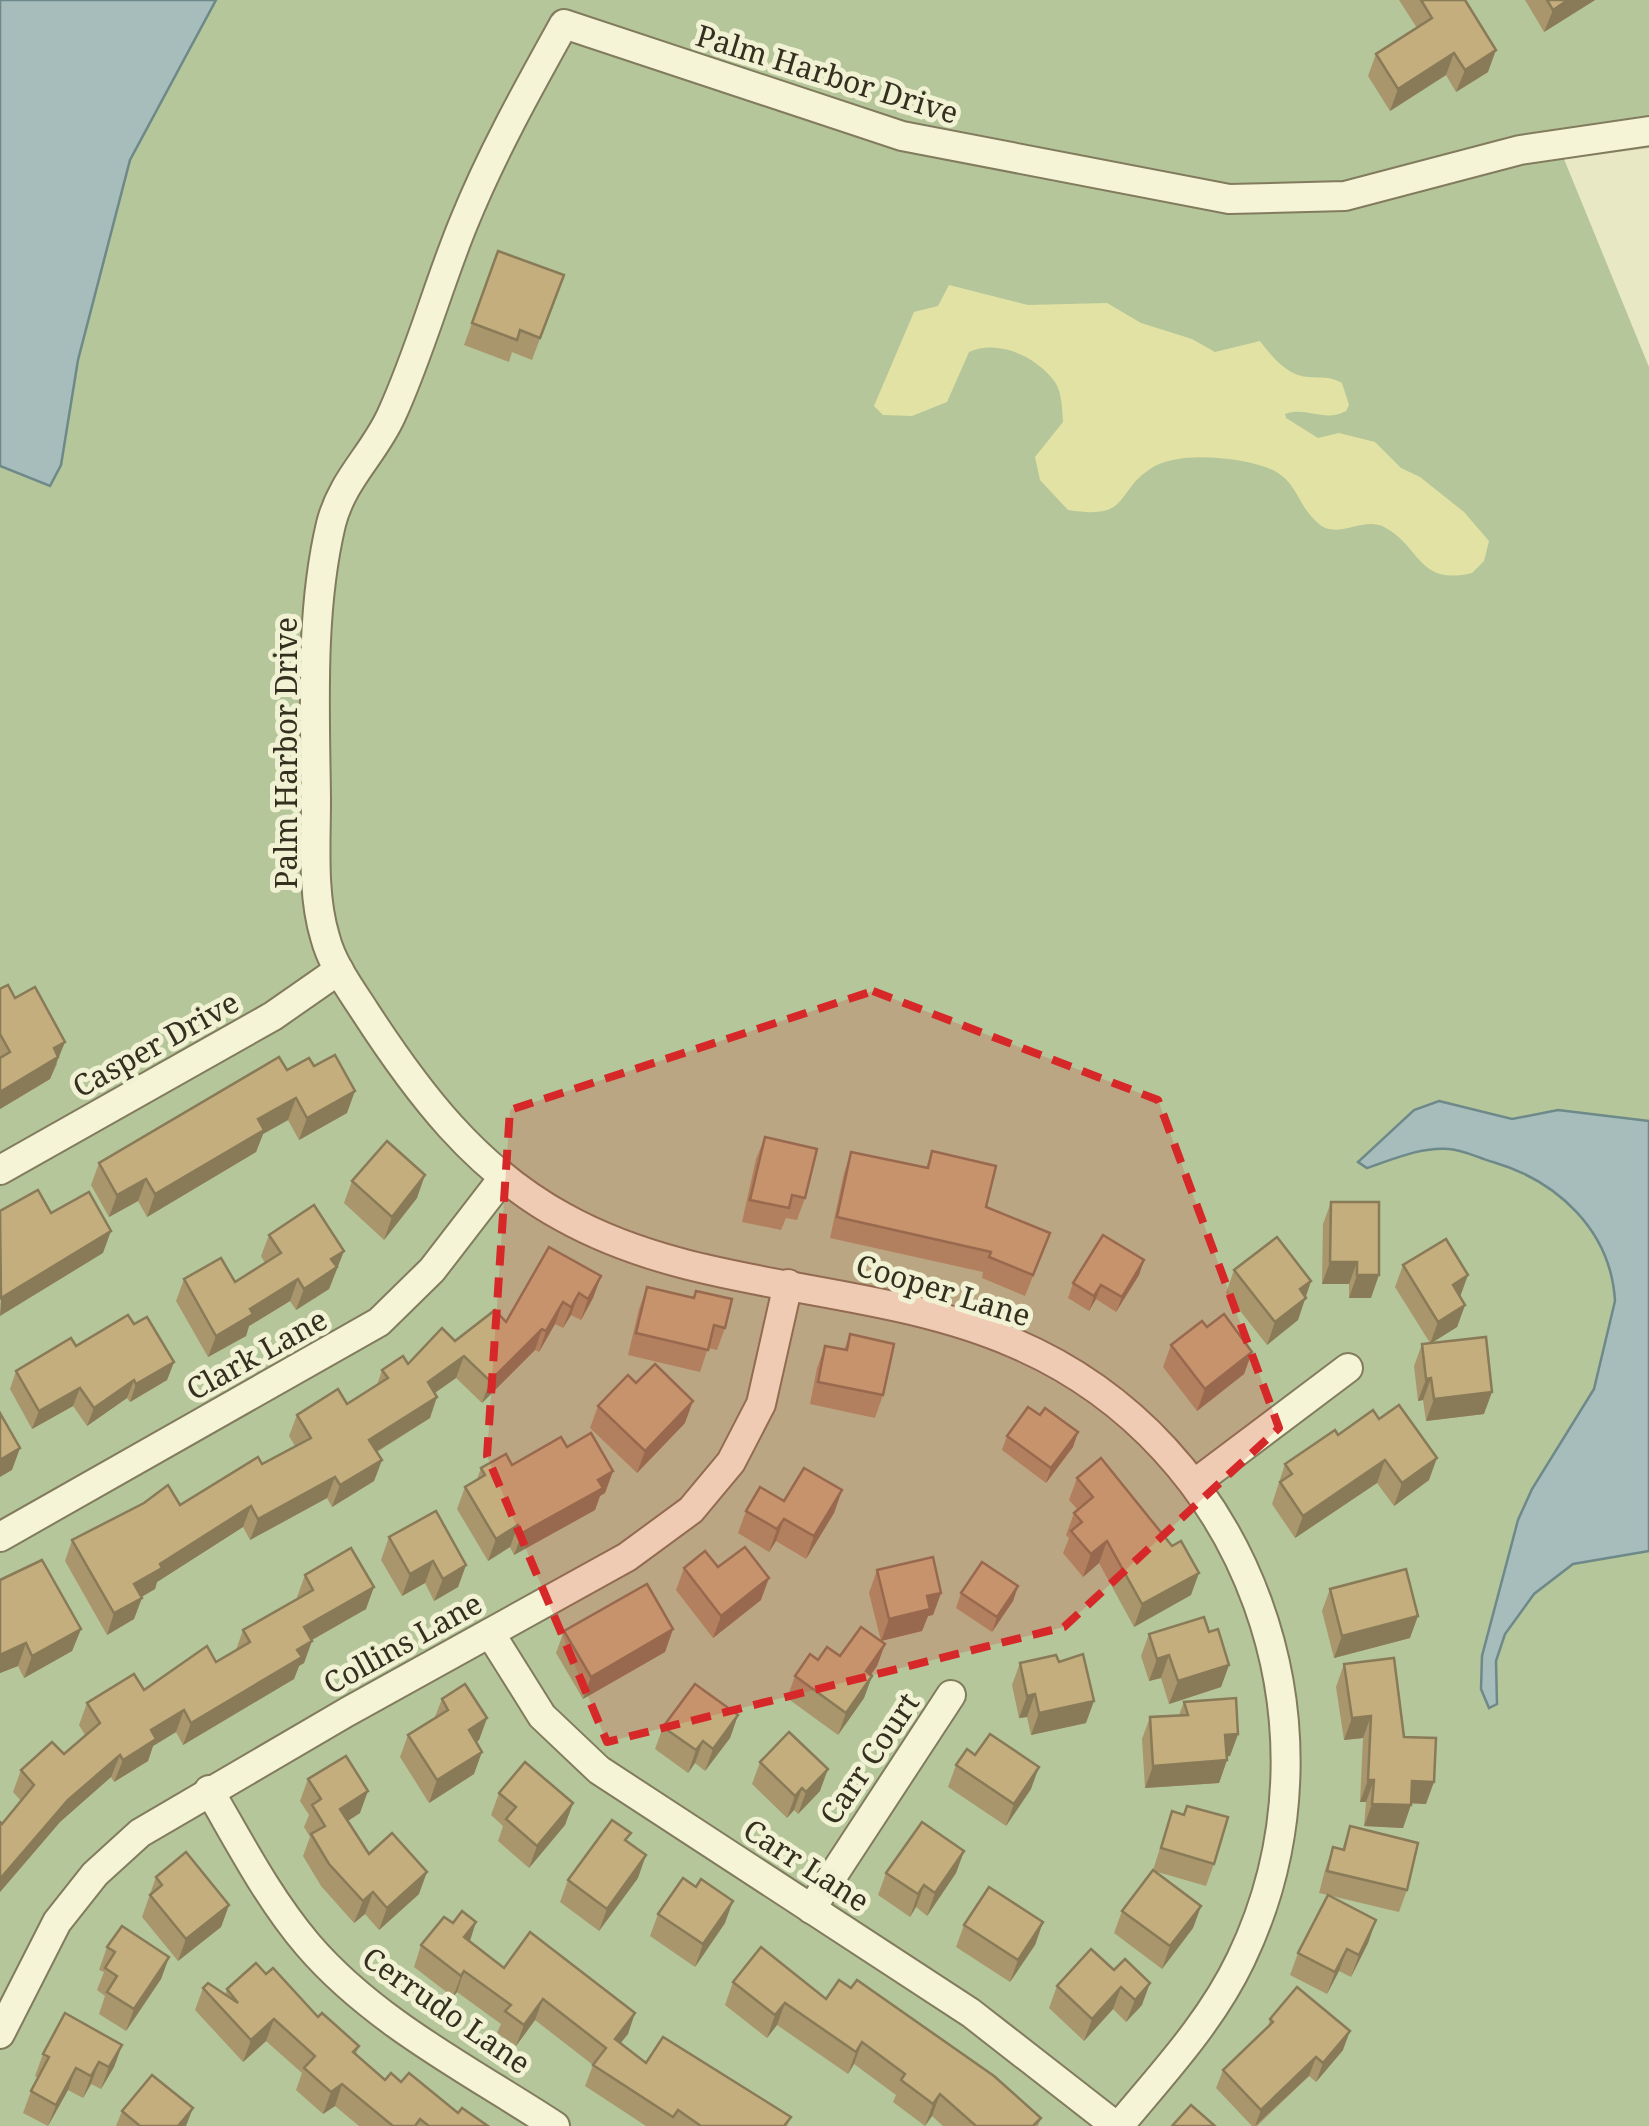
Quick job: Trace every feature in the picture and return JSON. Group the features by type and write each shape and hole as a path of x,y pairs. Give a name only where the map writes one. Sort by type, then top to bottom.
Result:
{"street":[{"name":"Palm Harbor Drive","path":"339,970 322,928 316,865 320,604 331,524 346,483 394,410 466,218 564,24 902,136 1229,199 1345,196 1520,150 1649,131"},
{"name":"Casper Drive","path":"0,1170 282,1011 339,970"},
{"name":"Cooper Lane","path":"339,970 420,1092 470,1149 503,1178 557,1214 612,1240 687,1263 942,1318 1042,1356 1122,1409 1194,1484 1233,1544 1272,1640 1287,1733 1284,1810 1271,1878 1228,1983 1199,2028 1117,2126"},
{"name":"Clark Lane","path":"0,1537 378,1322 432,1270 503,1178"},
{"name":"Collins Lane","path":"0,2034 48,1938 81,1890 140,1833 210,1790 627,1558 704,1497 731,1462 760,1404 788,1284"},
{"path":"1194,1484 1348,1368"},
{"name":"Carr Lane","path":"490,1632 534,1706 573,1749 971,2013 1117,2126"},
{"name":"Carr Court","path":"811,1909 951,1695"},
{"name":"Cerrudo Lane","path":"210,1790 285,1916 327,1965 404,2028 555,2126"}],"highlighted area":[{"path":"873,991 1158,1100 1279,1428 1064,1627 607,1742 487,1456 510,1110"}],"shaded area":[{"path":"0,0 1649,0 1649,148 1564,159 1649,367 1649,2126 0,2126"}],"sand":[{"path":"949,285 1028,305 1107,303 1141,323 1192,339 1215,352 1260,341 1294,373 1342,383 1349,405 1346,411 1331,415 1293,412 1285,414 1286,418 1318,438 1339,433 1375,442 1401,468 1420,477 1464,512 1489,541 1484,561 1472,573 1440,574 1421,562 1384,527 1368,524 1326,528 1311,516 1290,484 1274,471 1221,458 1161,463 1139,478 1112,508 1068,510 1040,480 1035,457 1063,422 1057,386 1038,365 1004,349 980,348 969,352 947,402 912,416 883,415 874,406 914,312 938,306"}],"water":[{"path":"0,0 216,0 130,160 78,360 61,465 50,486 0,466"},
{"path":"1439,1101 1512,1119 1558,1110 1649,1121 1649,1551 1573,1564 1534,1594 1505,1634 1496,1661 1497,1704 1489,1708 1481,1689 1482,1656 1518,1520 1532,1489 1594,1389 1615,1301 1611,1276 1592,1231 1577,1212 1539,1182 1466,1152 1449,1149 1417,1152 1367,1168 1358,1162 1414,1110"}],"building":[{"path":"1421,0 1465,0 1496,50 1465,70 1454,53 1398,89 1376,54 1432,18"},
{"path":"1547,0 1568,0 1553,10"},
{"path":"498,251 564,275 540,338 520,330 517,340 472,323"},
{"path":"8,985 15,998 35,987 65,1042 54,1048 58,1057 0,1092 0,1058 10,1052 0,1034 0,989"},
{"path":"335,1055 355,1091 307,1118 296,1098 258,1119 264,1130 155,1194 146,1179 117,1195 99,1163 279,1057 287,1070 309,1058 314,1066"},
{"path":"765,1137 817,1149 805,1198 792,1195 789,1208 750,1200"},
{"path":"387,1141 425,1175 392,1217 352,1181"},
{"path":"932,1151 996,1166 986,1207 1050,1233 1033,1275 989,1257 991,1252 837,1217 851,1152 928,1168"},
{"path":"38,1190 51,1213 89,1192 111,1231 1,1298 0,1211"},
{"path":"1331,1202 1379,1202 1379,1275 1357,1275 1357,1262 1330,1262"},
{"path":"314,1205 344,1251 331,1259 337,1267 304,1289 298,1279 250,1309 253,1314 216,1336 184,1279 221,1258 235,1282 281,1253 269,1235"},
{"path":"1103,1235 1144,1260 1122,1297 1101,1285 1094,1296 1073,1283"},
{"path":"1277,1237 1311,1281 1300,1289 1306,1298 1275,1322 1234,1270"},
{"path":"1446,1239 1468,1275 1453,1285 1465,1305 1438,1322 1403,1265"},
{"path":"549,1247 601,1276 588,1299 579,1293 571,1307 563,1302 546,1331 542,1329 490,1381 464,1356 428,1382 437,1397 369,1440 382,1460 340,1485 335,1477 258,1519 251,1506 134,1584 142,1598 114,1613 72,1540 144,1503 168,1485 180,1505 258,1457 262,1464 311,1438 297,1415 338,1389 347,1404 388,1378 382,1370 403,1356 408,1364 442,1328 455,1341 495,1310 506,1322"},
{"path":"647,1287 694,1298 696,1291 732,1299 725,1328 714,1325 708,1350 636,1333"},
{"path":"1224,1314 1252,1352 1205,1389 1171,1345 1202,1321 1207,1327"},
{"path":"128,1315 134,1324 147,1317 174,1362 136,1384 134,1380 94,1408 80,1388 39,1411 16,1371 71,1338 76,1346"},
{"path":"850,1334 894,1344 883,1395 818,1382 825,1346 847,1350"},
{"path":"1486,1337 1492,1392 1434,1399 1431,1378 1426,1379 1422,1344"},
{"path":"655,1364 693,1401 645,1451 598,1406 628,1375 636,1383"},
{"path":"1399,1405 1437,1458 1402,1483 1385,1460 1303,1516 1280,1482 1292,1474 1285,1464 1335,1430 1338,1435 1373,1410 1379,1419"},
{"path":"1028,1407 1040,1415 1045,1408 1078,1432 1051,1468 1007,1436"},
{"path":"0,1413 20,1448 0,1460"},
{"path":"591,1433 613,1471 598,1480 603,1488 522,1533 518,1525 496,1539 465,1487 485,1475 481,1468 506,1454 512,1465 561,1437 567,1447"},
{"path":"1101,1458 1172,1546 1181,1541 1199,1573 1142,1604 1107,1541 1091,1554 1071,1531 1082,1522 1074,1513 1093,1497 1077,1478"},
{"path":"804,1468 842,1490 814,1536 784,1519 777,1529 746,1511 760,1487 784,1501"},
{"path":"436,1511 466,1565 443,1579 433,1561 410,1574 389,1537"},
{"path":"745,1547 769,1578 721,1616 684,1568 705,1551 718,1567"},
{"path":"351,1548 374,1587 304,1627 312,1641 297,1650 302,1657 191,1723 184,1710 151,1730 156,1739 123,1760 120,1755 68,1800 0,1879 0,1822 34,1785 21,1770 52,1742 64,1754 100,1723 87,1703 134,1674 144,1690 207,1646 216,1662 250,1642 243,1630 313,1590 305,1575"},
{"path":"933,1557 941,1593 927,1596 930,1609 889,1619 877,1570"},
{"path":"42,1560 81,1629 32,1656 26,1643 0,1655 0,1580"},
{"path":"982,1562 1018,1586 997,1617 961,1593"},
{"path":"1406,1569 1418,1616 1342,1636 1330,1589"},
{"path":"647,1584 673,1629 591,1677 564,1631"},
{"path":"1204,1617 1209,1632 1218,1629 1229,1665 1178,1681 1169,1655 1157,1659 1149,1634"},
{"path":"861,1627 885,1644 866,1671 872,1676 846,1713 795,1676 810,1654 818,1660 827,1647 840,1656"},
{"path":"1083,1654 1094,1701 1039,1713 1035,1694 1027,1696 1020,1663 1056,1655 1059,1662"},
{"path":"1394,1658 1404,1737 1436,1738 1434,1782 1412,1781 1411,1805 1372,1804 1374,1780 1368,1780 1371,1716 1352,1718 1344,1664"},
{"path":"465,1684 487,1718 469,1730 482,1752 437,1780 408,1735 448,1710 442,1699"},
{"path":"695,1684 738,1715 713,1749 703,1741 696,1750 663,1727"},
{"path":"1236,1698 1238,1734 1225,1735 1227,1760 1153,1766 1150,1717 1188,1715 1184,1702"},
{"path":"789,1732 828,1769 806,1792 802,1788 795,1796 760,1762"},
{"path":"990,1734 1039,1767 1014,1804 956,1765 967,1749 975,1755"},
{"path":"346,1756 368,1791 340,1809 369,1854 392,1833 427,1872 387,1908 373,1892 363,1901 329,1864 311,1834 325,1826 312,1805 321,1799 308,1779"},
{"path":"525,1762 573,1803 537,1846 506,1819 516,1807 499,1793"},
{"path":"1187,1806 1228,1817 1214,1864 1161,1848 1172,1811 1184,1815"},
{"path":"612,1820 631,1833 625,1840 646,1855 607,1909 568,1880"},
{"path":"922,1822 964,1851 935,1893 924,1885 918,1894 886,1873"},
{"path":"1350,1826 1418,1843 1407,1890 1327,1871 1333,1847 1344,1850"},
{"path":"186,1852 229,1905 186,1939 150,1895 162,1885 156,1877"},
{"path":"1153,1870 1201,1906 1170,1946 1122,1911"},
{"path":"683,1878 696,1887 701,1879 733,1901 703,1944 658,1914"},
{"path":"989,1887 1043,1922 1018,1960 964,1925"},
{"path":"1328,1895 1376,1920 1359,1955 1347,1949 1335,1972 1298,1953"},
{"path":"462,1911 476,1922 464,1937 504,1968 530,1932 635,2013 615,2039 646,2063 663,2037 791,2117 784,2126 701,2126 678,2110 673,2117 593,2065 606,2048 543,1999 524,2025 505,2011 511,2005 464,1971 461,1976 421,1945 444,1917 453,1923"},
{"path":"122,1926 169,1957 134,2009 107,1992 117,1976 105,1968 115,1952 107,1947"},
{"path":"761,1947 826,1999 839,1980 851,1988 857,1980 994,2076 1041,2118 1033,2126 976,2126 940,2094 933,2104 901,2080 905,2074 862,2042 856,2052 785,2003 775,2015 733,1982"},
{"path":"1091,1949 1114,1970 1125,1959 1150,1983 1135,2000 1121,1987 1092,2019 1057,1986"},
{"path":"256,1963 266,1974 273,1968 318,2017 322,2013 359,2046 353,2052 385,2080 391,2073 401,2082 409,2073 458,2113 462,2108 488,2126 429,2126 420,2119 415,2126 393,2126 342,2084 331,2092 304,2068 315,2056 274,2019 251,2040 203,1988 208,1983 238,2003 227,1989"},
{"path":"1297,1987 1350,2031 1323,2063 1316,2057 1261,2110 1223,2070 1273,2022 1270,2019"},
{"path":"65,2013 122,2045 109,2067 99,2062 91,2076 76,2068 56,2105 31,2091 49,2057 43,2054"},
{"path":"152,2075 193,2108 178,2126 140,2126 122,2111"},
{"path":"1191,2105 1215,2126 1172,2126"}]}
